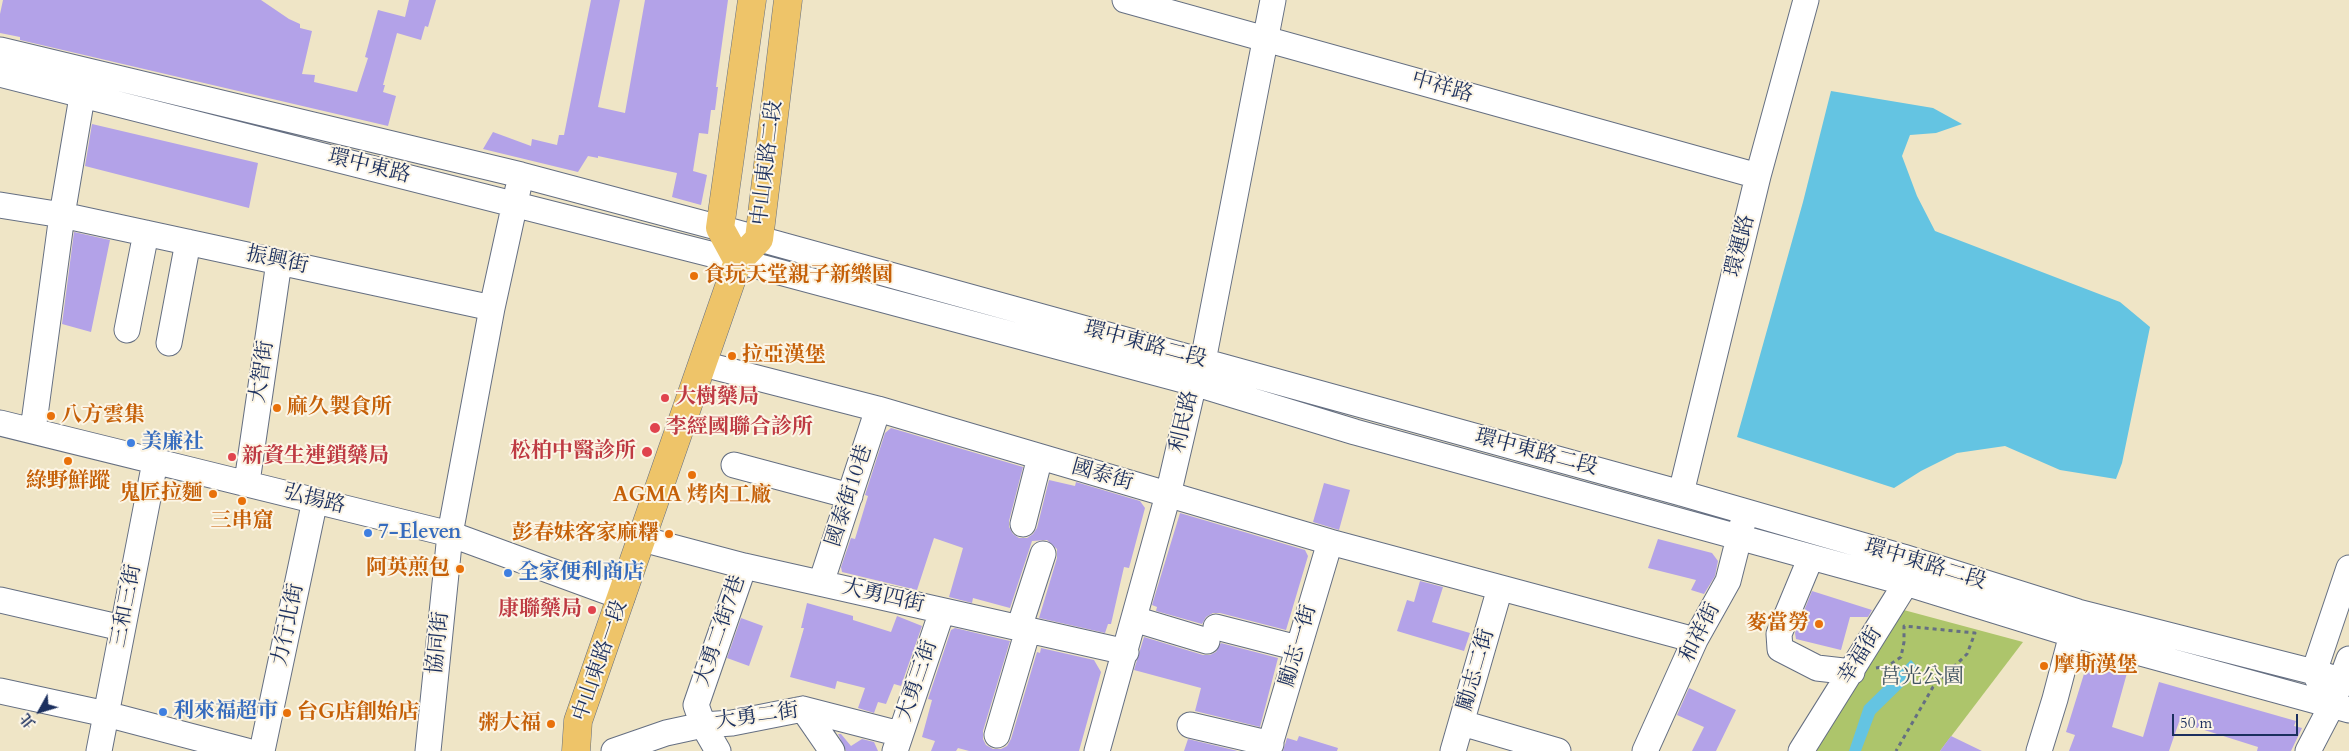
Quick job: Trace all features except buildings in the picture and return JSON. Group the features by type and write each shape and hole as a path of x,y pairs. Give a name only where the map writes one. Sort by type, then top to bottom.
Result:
{"main road":[{"name":"中山東路二段","path":"752,0 720,228 738,261 759,238 788,0"},
{"name":"中山東路一段","path":"576,751 578,721 738,261"}],"street":[{"name":"中祥路","path":"1125,0 1758,176"},
{"name":"利民路","path":"1097,751 1126,652 1199,372 1273,0"},
{"name":"環運路","path":"1681,493 1758,176 1806,0"},
{"name":"環中東路","path":"0,50 521,174 720,228"},
{"path":"33,430 62,215 87,70"},
{"name":"環中東路","path":"0,74 738,261"},
{"path":"450,534 492,308 521,174"},
{"name":"振興街","path":"0,204 62,215 492,308"},
{"name":"環中東路二段","path":"720,228 759,238 1199,372 1355,432 1738,538 1906,583 2075,623 2314,672 2346,674"},
{"path":"127,330 146,233"},
{"path":"169,343 188,242"},
{"name":"環中東路二段","path":"738,261 1199,372 1681,493 1903,557 2075,623 2340,707"},
{"name":"大智街","path":"247,482 279,262"},
{"name":"國泰街","path":"703,364 878,409 1330,542 1696,640"},
{"name":"國泰街10巷","path":"821,583 878,409"},
{"name":"弘揚路","path":"0,423 155,462 247,482 450,534 622,597"},
{"path":"1023,524 1040,457"},
{"name":"三和三街","path":"99,751 155,462"},
{"path":"734,465 850,496"},
{"name":"力行北街","path":"262,751 315,500"},
{"name":"和祥街","path":"1645,751 1696,640 1728,582 1746,512"},
{"name":"協同街","path":"428,751 450,534"},
{"name":"大勇四街","path":"642,540 744,566 1126,652"},
{"name":"勵志一街","path":"1270,747 1330,542"},
{"path":"997,735 1043,554"},
{"path":"1811,557 1779,634 1780,649 1817,668 1862,670"},
{"path":"1903,557 1906,583"},
{"name":"大勇二街7巷","path":"718,751 703,724 696,705 744,566"},
{"path":"2340,707 2314,672 2349,568"},
{"name":"幸福街","path":"1802,751 1862,670 1906,583"},
{"name":"勵志二街","path":"1453,751 1500,588"},
{"path":"0,600 122,628"},
{"name":"大勇三街","path":"897,743 942,611"},
{"path":"1134,619 1298,648"},
{"path":"2039,751 2075,623"},
{"path":"2308,751 2340,707 2346,674"},
{"path":"0,690 106,714 246,751"},
{"path":"803,709 832,751"},
{"name":"大勇二街","path":"614,751 703,724 732,723 803,709 897,743"},
{"path":"1462,723 1558,751"},
{"path":"1190,725 1270,747"}],"path":[{"path":"1862,670 1888,666 1901,657 1904,642 1904,626 1975,633 1967,654 1933,687 1896,751"}],"green space":[{"name":"莒光公園","path":"1900,609 2023,642 1940,751 1812,751"}],"water":[{"path":"1831,91 1933,108 1962,124 1936,133 1910,135 1902,156 1917,196 1935,231 2120,302 2150,327 2122,463 2116,479 2060,470 2005,446 1957,453 1921,471 1894,488 1737,437 1803,202"},
{"path":"1911,660 1920,670 1875,714 1861,751 1849,751 1864,706"}],"place":[{"name":"食玩天堂親子新樂園","path":"694,276"},
{"name":"拉亞漢堡","path":"732,356"},
{"name":"大樹藥局","path":"665,398"},
{"name":"麻久製食所","path":"277,408"},
{"name":"八方雲集","path":"51,416"},
{"name":"李經國聯合診所","path":"655,428"},
{"name":"美廉社","path":"131,443"},
{"name":"松柏中醫診所","path":"647,452"},
{"name":"新資生連鎖藥局","path":"232,457"},
{"name":"綠野鮮蹤","path":"68,461"},
{"name":"AGMA 烤肉工廠","path":"692,475"},
{"name":"鬼匠拉麵","path":"213,494"},
{"name":"三串窟","path":"242,501"},
{"name":"7-Eleven","path":"368,533"},
{"name":"彭春妹客家麻糬","path":"669,534"},
{"name":"阿英煎包","path":"460,569"},
{"name":"全家便利商店","path":"508,573"},
{"name":"康聯藥局","path":"592,610"},
{"name":"麥當勞","path":"1819,624"},
{"name":"摩斯漢堡","path":"2044,666"},
{"name":"利來福超市","path":"163,712"},
{"name":"台G店創始店","path":"287,713"},
{"name":"粥大福","path":"551,724"}]}
